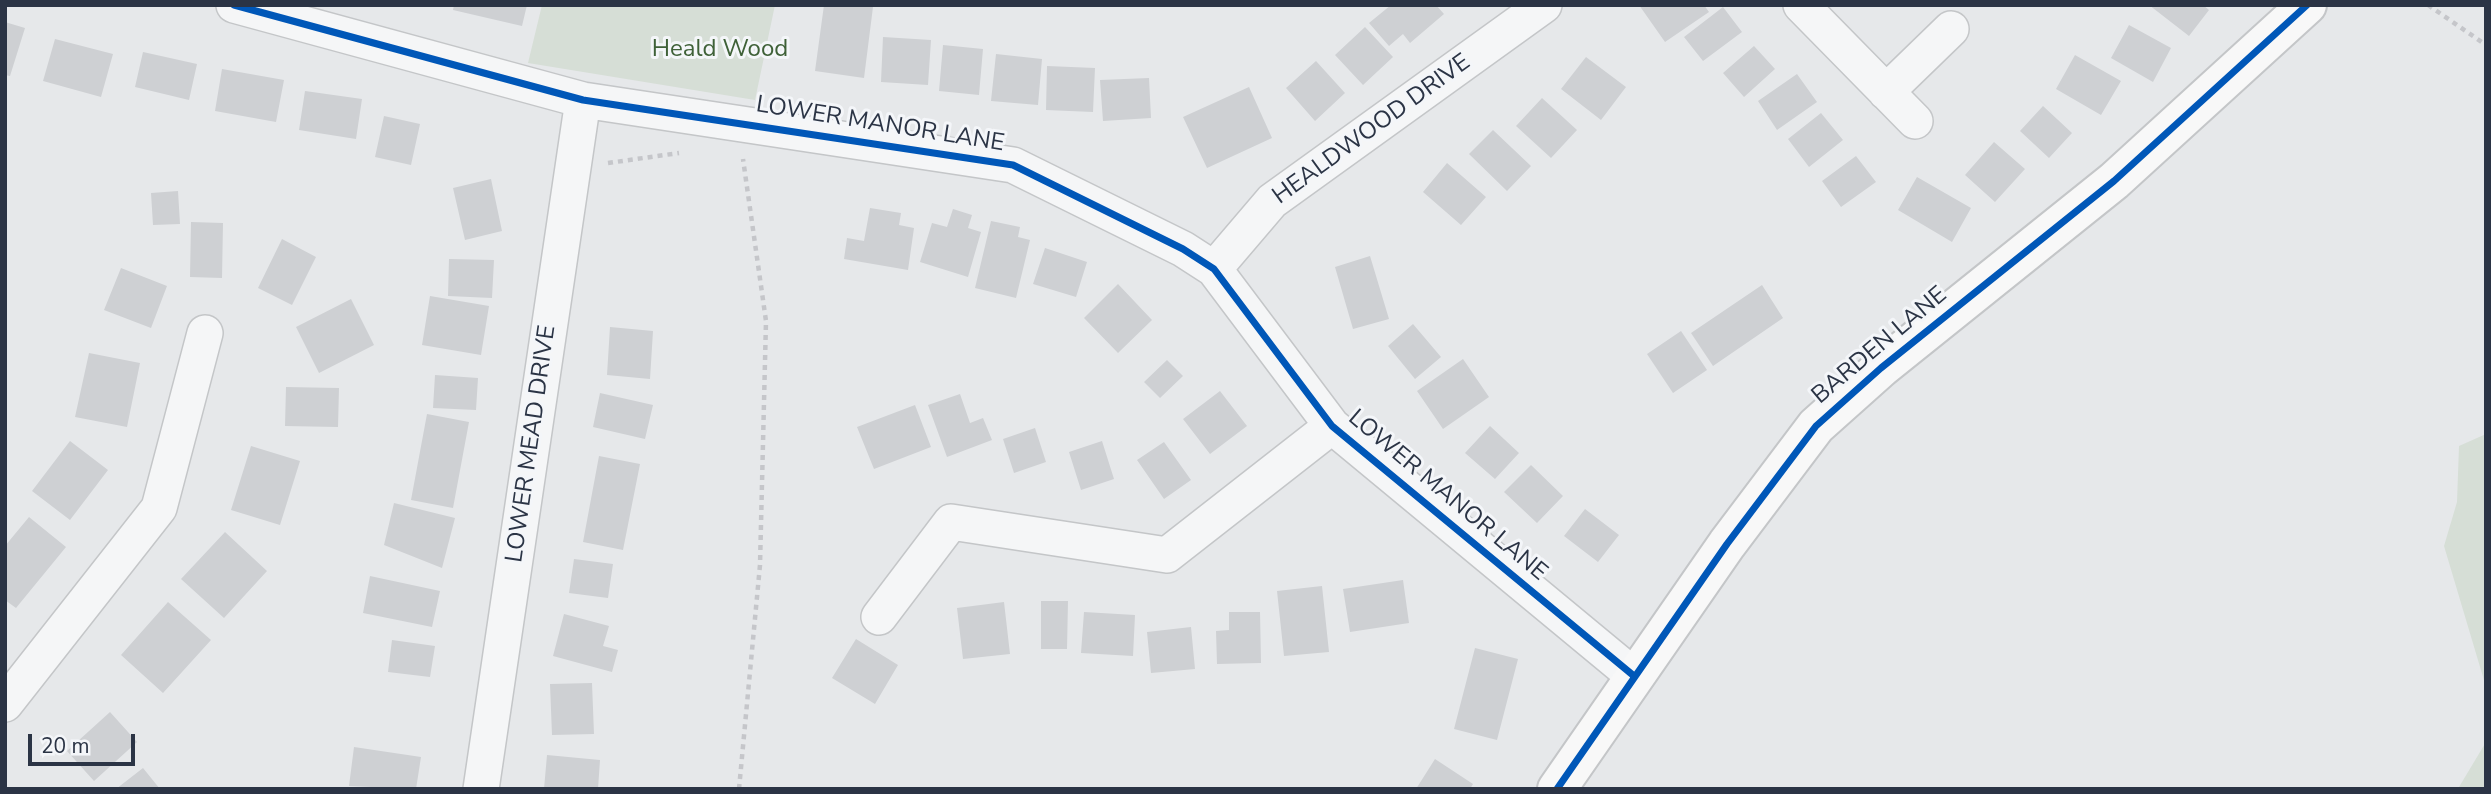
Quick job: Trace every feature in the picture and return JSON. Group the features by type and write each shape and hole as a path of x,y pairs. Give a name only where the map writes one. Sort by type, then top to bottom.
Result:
{"street":[{"name":"LOWER MANOR LANE","path":"234,5 583,100 1013,165 1183,249 1214,269 1332,426 1634,676"},
{"name":"HEALDWOOD DRIVE","path":"1214,269 1272,201 1544,5"},
{"path":"1801,5 1914,121"},
{"name":"BARDEN LANE","path":"1557,789 1634,676 1815,426 1881,368 2114,181 2307,5"},
{"path":"1885,92 1951,29"},
{"name":"LOWER MEAD DRIVE","path":"481,789 583,100"},
{"path":"5,704 159,508 205,333"},
{"name":"LOWER MANOR LANE","path":"879,617 951,522 1167,555 1332,426"}],"path":[{"path":"2428,5 2486,45"},
{"path":"739,789 760,565 765,321 742,158"}],"green space":[{"name":"Heald Wood","path":"542,5 775,5 755,100 528,63"},
{"path":"2486,434 2486,687 2444,546 2457,502 2459,446"},
{"path":"2486,742 2486,789 2458,789 2459,787"}],"building":[{"path":"454,5 527,5 522,26 453,10"},
{"path":"824,5 873,7 864,78 815,71"},
{"path":"1391,5 1436,5 1444,14 1410,43 1403,34 1389,46 1369,23"},
{"path":"1639,5 1704,5 1709,12 1665,42"},
{"path":"2149,5 2203,5 2209,10 2189,36"},
{"path":"1723,7 1742,32 1703,61 1684,37"},
{"path":"5,22 25,28 10,76 5,75"},
{"path":"2129,25 2171,48 2153,82 2111,58"},
{"path":"1365,27 1393,57 1363,85 1335,55"},
{"path":"883,37 931,40 928,85 881,82"},
{"path":"55,39 113,54 101,97 43,81"},
{"path":"943,45 983,49 979,95 939,91"},
{"path":"1754,46 1775,69 1744,97 1723,73"},
{"path":"143,52 197,64 189,100 135,87"},
{"path":"996,54 1042,59 1038,105 991,101"},
{"path":"2075,55 2121,81 2101,115 2056,89"},
{"path":"1586,57 1626,87 1601,120 1561,89"},
{"path":"1316,61 1345,93 1315,121 1286,88"},
{"path":"1047,66 1095,68 1093,112 1046,110"},
{"path":"222,69 284,80 276,122 215,111"},
{"path":"1797,74 1817,102 1777,130 1758,101"},
{"path":"1149,78 1151,118 1103,121 1100,80"},
{"path":"1249,87 1272,138 1207,168 1183,117"},
{"path":"305,91 362,99 356,139 299,130"},
{"path":"1542,98 1577,130 1551,158 1516,126"},
{"path":"2043,106 2072,133 2049,158 2020,131"},
{"path":"1821,113 1843,140 1809,167 1788,139"},
{"path":"384,116 420,124 411,165 375,157"},
{"path":"1493,130 1531,166 1507,191 1469,154"},
{"path":"1994,142 2025,169 1995,202 1965,175"},
{"path":"1856,156 1876,182 1841,207 1822,181"},
{"path":"1447,163 1486,197 1461,225 1423,192"},
{"path":"1917,177 1971,208 1952,242 1898,210"},
{"path":"491,179 502,231 465,240 453,188"},
{"path":"178,191 180,224 153,225 151,193"},
{"path":"870,208 901,213 899,225 914,228 908,270 844,259 847,238 864,241"},
{"path":"953,209 972,215 968,228 981,232 968,277 920,262 932,223 947,227"},
{"path":"991,221 1020,227 1018,237 1030,240 1016,298 975,288"},
{"path":"191,222 223,223 222,278 190,277"},
{"path":"282,239 316,257 292,305 258,288"},
{"path":"1045,248 1087,262 1076,297 1033,284"},
{"path":"1370,256 1389,319 1353,329 1335,267"},
{"path":"449,259 494,260 492,298 448,296"},
{"path":"121,268 167,286 151,328 104,310"},
{"path":"1118,284 1152,320 1118,353 1084,318"},
{"path":"1762,285 1783,318 1713,366 1691,333"},
{"path":"430,296 489,306 481,355 422,345"},
{"path":"351,299 374,345 319,373 296,327"},
{"path":"1413,324 1441,357 1415,379 1388,346"},
{"path":"610,327 653,331 650,379 607,375"},
{"path":"1681,331 1707,370 1673,393 1647,354"},
{"path":"89,353 140,363 127,427 75,417"},
{"path":"1463,359 1489,397 1443,429 1417,391"},
{"path":"1167,360 1183,376 1160,398 1144,382"},
{"path":"435,375 478,378 476,410 433,408"},
{"path":"286,387 339,388 338,427 285,426"},
{"path":"1220,391 1247,426 1210,454 1183,419"},
{"path":"600,393 653,405 645,439 593,427"},
{"path":"960,394 970,423 983,418 992,440 947,457 928,405"},
{"path":"915,405 931,447 874,469 857,427"},
{"path":"427,414 469,422 453,508 411,500"},
{"path":"1490,426 1519,453 1495,479 1465,453"},
{"path":"1035,428 1046,462 1014,473 1003,439"},
{"path":"70,441 108,470 70,520 32,491"},
{"path":"1102,441 1114,479 1081,490 1069,452"},
{"path":"1164,442 1191,480 1164,499 1137,460"},
{"path":"251,446 300,461 280,525 231,510"},
{"path":"599,456 640,464 623,550 583,542"},
{"path":"1531,465 1563,496 1537,523 1504,492"},
{"path":"394,503 455,518 442,568 384,545"},
{"path":"1585,509 1619,535 1598,562 1564,536"},
{"path":"29,517 66,547 16,608 5,600 5,546"},
{"path":"225,532 267,571 224,618 181,579"},
{"path":"574,559 613,564 608,598 569,593"},
{"path":"370,576 440,591 432,627 363,613"},
{"path":"1403,580 1409,623 1350,632 1343,589"},
{"path":"1322,586 1329,652 1284,656 1277,591"},
{"path":"1041,601 1068,601 1067,649 1041,649"},
{"path":"168,602 211,640 163,693 121,655"},
{"path":"1004,602 1010,654 963,659 957,608"},
{"path":"1084,612 1135,615 1133,656 1081,653"},
{"path":"1229,612 1260,612 1261,663 1217,664 1216,631 1229,630"},
{"path":"564,614 609,626 603,646 618,650 612,672 553,656"},
{"path":"1191,627 1195,669 1151,673 1147,632"},
{"path":"856,639 898,665 875,704 832,678"},
{"path":"392,640 435,646 430,677 388,672"},
{"path":"1475,648 1518,659 1497,740 1454,729"},
{"path":"592,683 594,734 552,735 550,684"},
{"path":"110,712 137,742 94,781 67,751"},
{"path":"354,747 421,757 416,789 349,786"},
{"path":"547,755 600,760 598,789 544,789"},
{"path":"1435,759 1473,784 1470,789 1416,789"},
{"path":"143,768 160,789 116,789"}],"cycle path":[{"path":"234,5 583,100 1013,165 1183,249 1214,269 1332,426 1634,676"},
{"path":"1557,789 1727,544 1816,426 1881,368 2114,181 2307,5"}]}
